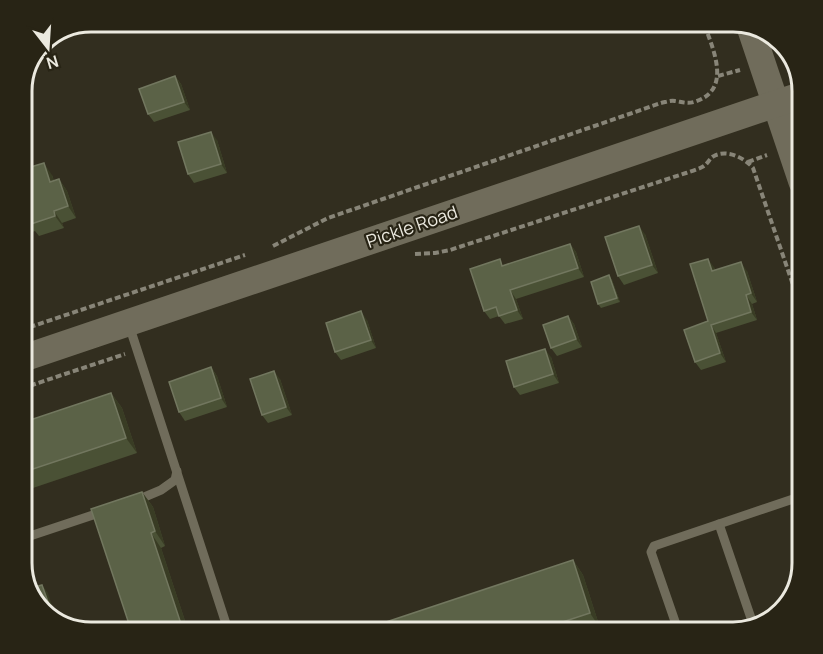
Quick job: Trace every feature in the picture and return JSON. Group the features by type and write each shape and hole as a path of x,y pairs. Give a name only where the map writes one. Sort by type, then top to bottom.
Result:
{"street":[{"path":"753,35 792,153"},
{"name":"Pickle Road","path":"32,355 792,98"}],"lane":[{"path":"129,323 225,622"},
{"path":"129,503 161,490 175,480 177,471"},
{"path":"676,622 651,552 654,546 792,499"},
{"path":"32,535 118,507"},
{"path":"719,524 751,619"}],"path":[{"path":"263,249 328,218 661,103 675,101 686,103 698,100 708,94 718,76 716,59 707,32"},
{"path":"408,256 450,250 686,173 703,166 713,156 729,154 748,162 753,168 792,282"},
{"path":"32,326 252,252"},
{"path":"32,385 127,353"}],"building":[{"path":"175,76 184,102 148,114 139,89"},
{"path":"211,132 221,164 188,174 178,142"},
{"path":"44,163 50,182 59,179 68,206 54,211 55,216 32,224 32,167"},
{"path":"639,226 652,265 618,276 605,237"},
{"path":"570,244 578,268 510,290 517,310 499,316 496,307 484,311 470,269 500,259 502,266"},
{"path":"708,259 712,271 741,262 751,293 746,295 751,312 711,325 720,353 695,362 684,330 708,321 690,264"},
{"path":"609,275 617,298 598,304 591,282"},
{"path":"361,311 371,340 335,352 326,323"},
{"path":"568,316 576,339 551,348 543,325"},
{"path":"545,349 553,374 514,387 506,361"},
{"path":"211,367 221,398 179,412 169,382"},
{"path":"274,371 286,407 262,415 250,379"},
{"path":"111,393 126,438 32,469 32,419"},
{"path":"142,492 155,531 151,533 180,622 128,622 91,509"},
{"path":"573,560 590,613 563,622 386,622"},
{"path":"42,585 49,604 44,599 37,586"}]}
